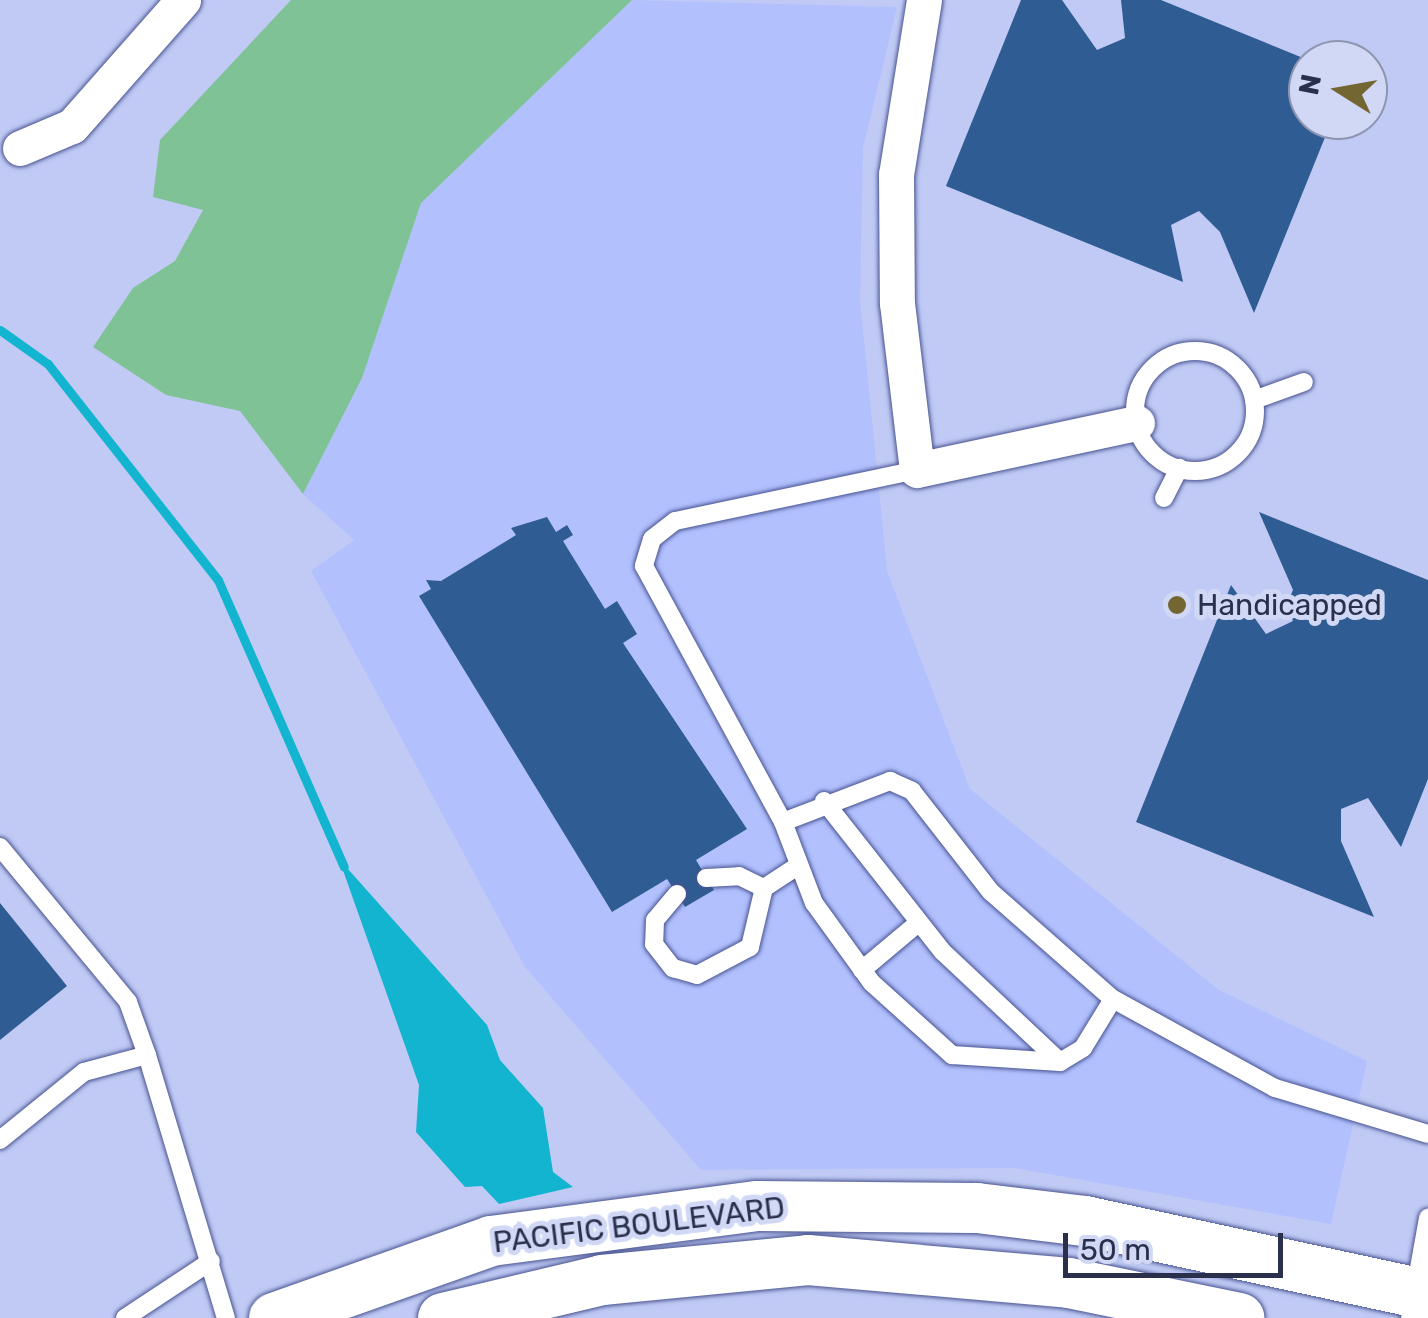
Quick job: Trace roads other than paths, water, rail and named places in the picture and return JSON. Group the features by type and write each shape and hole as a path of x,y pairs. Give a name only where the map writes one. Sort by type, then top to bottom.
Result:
{"main road":[{"name":"PACIFIC BOULEVARD","path":"274,1318 490,1241 758,1206 977,1208 1085,1222 1418,1302"},
{"name":"PACIFIC BOULEVARD","path":"443,1318 500,1300 602,1280 757,1262 878,1260 1069,1283 1239,1318"}],"street":[{"path":"10,142 72,126 183,0"},
{"path":"924,0 896,174 896,303 917,470 1137,424"}],"lane":[{"path":"1182,352 1230,362 1254,400 1246,443 1229,461 1179,468 1145,447 1137,424 1143,379 1182,352"},
{"path":"1254,400 1304,382"},
{"path":"1164,498 1179,468"},
{"path":"917,470 675,520 652,539 644,566 784,822 814,903 862,970 952,1055 1060,1062 1083,1048 1114,999"},
{"path":"784,822 824,801 890,780 912,791 991,892 1114,999 1275,1088 1428,1134"},
{"path":"824,801 918,923 1060,1062"},
{"path":"0,847 128,1002 226,1318"},
{"path":"677,894 655,920 654,944 673,968 697,975 750,947 764,888 799,865"},
{"path":"706,878 739,876 764,888"},
{"path":"862,970 918,923"},
{"path":"0,1140 84,1072 147,1055"},
{"path":"1418,1302 1428,1218"},
{"path":"125,1318 211,1261"}],"waterway":[{"path":"0,330 48,364 218,580 344,867"}],"place":[{"name":"Handicapped","path":"1177,605"}]}
